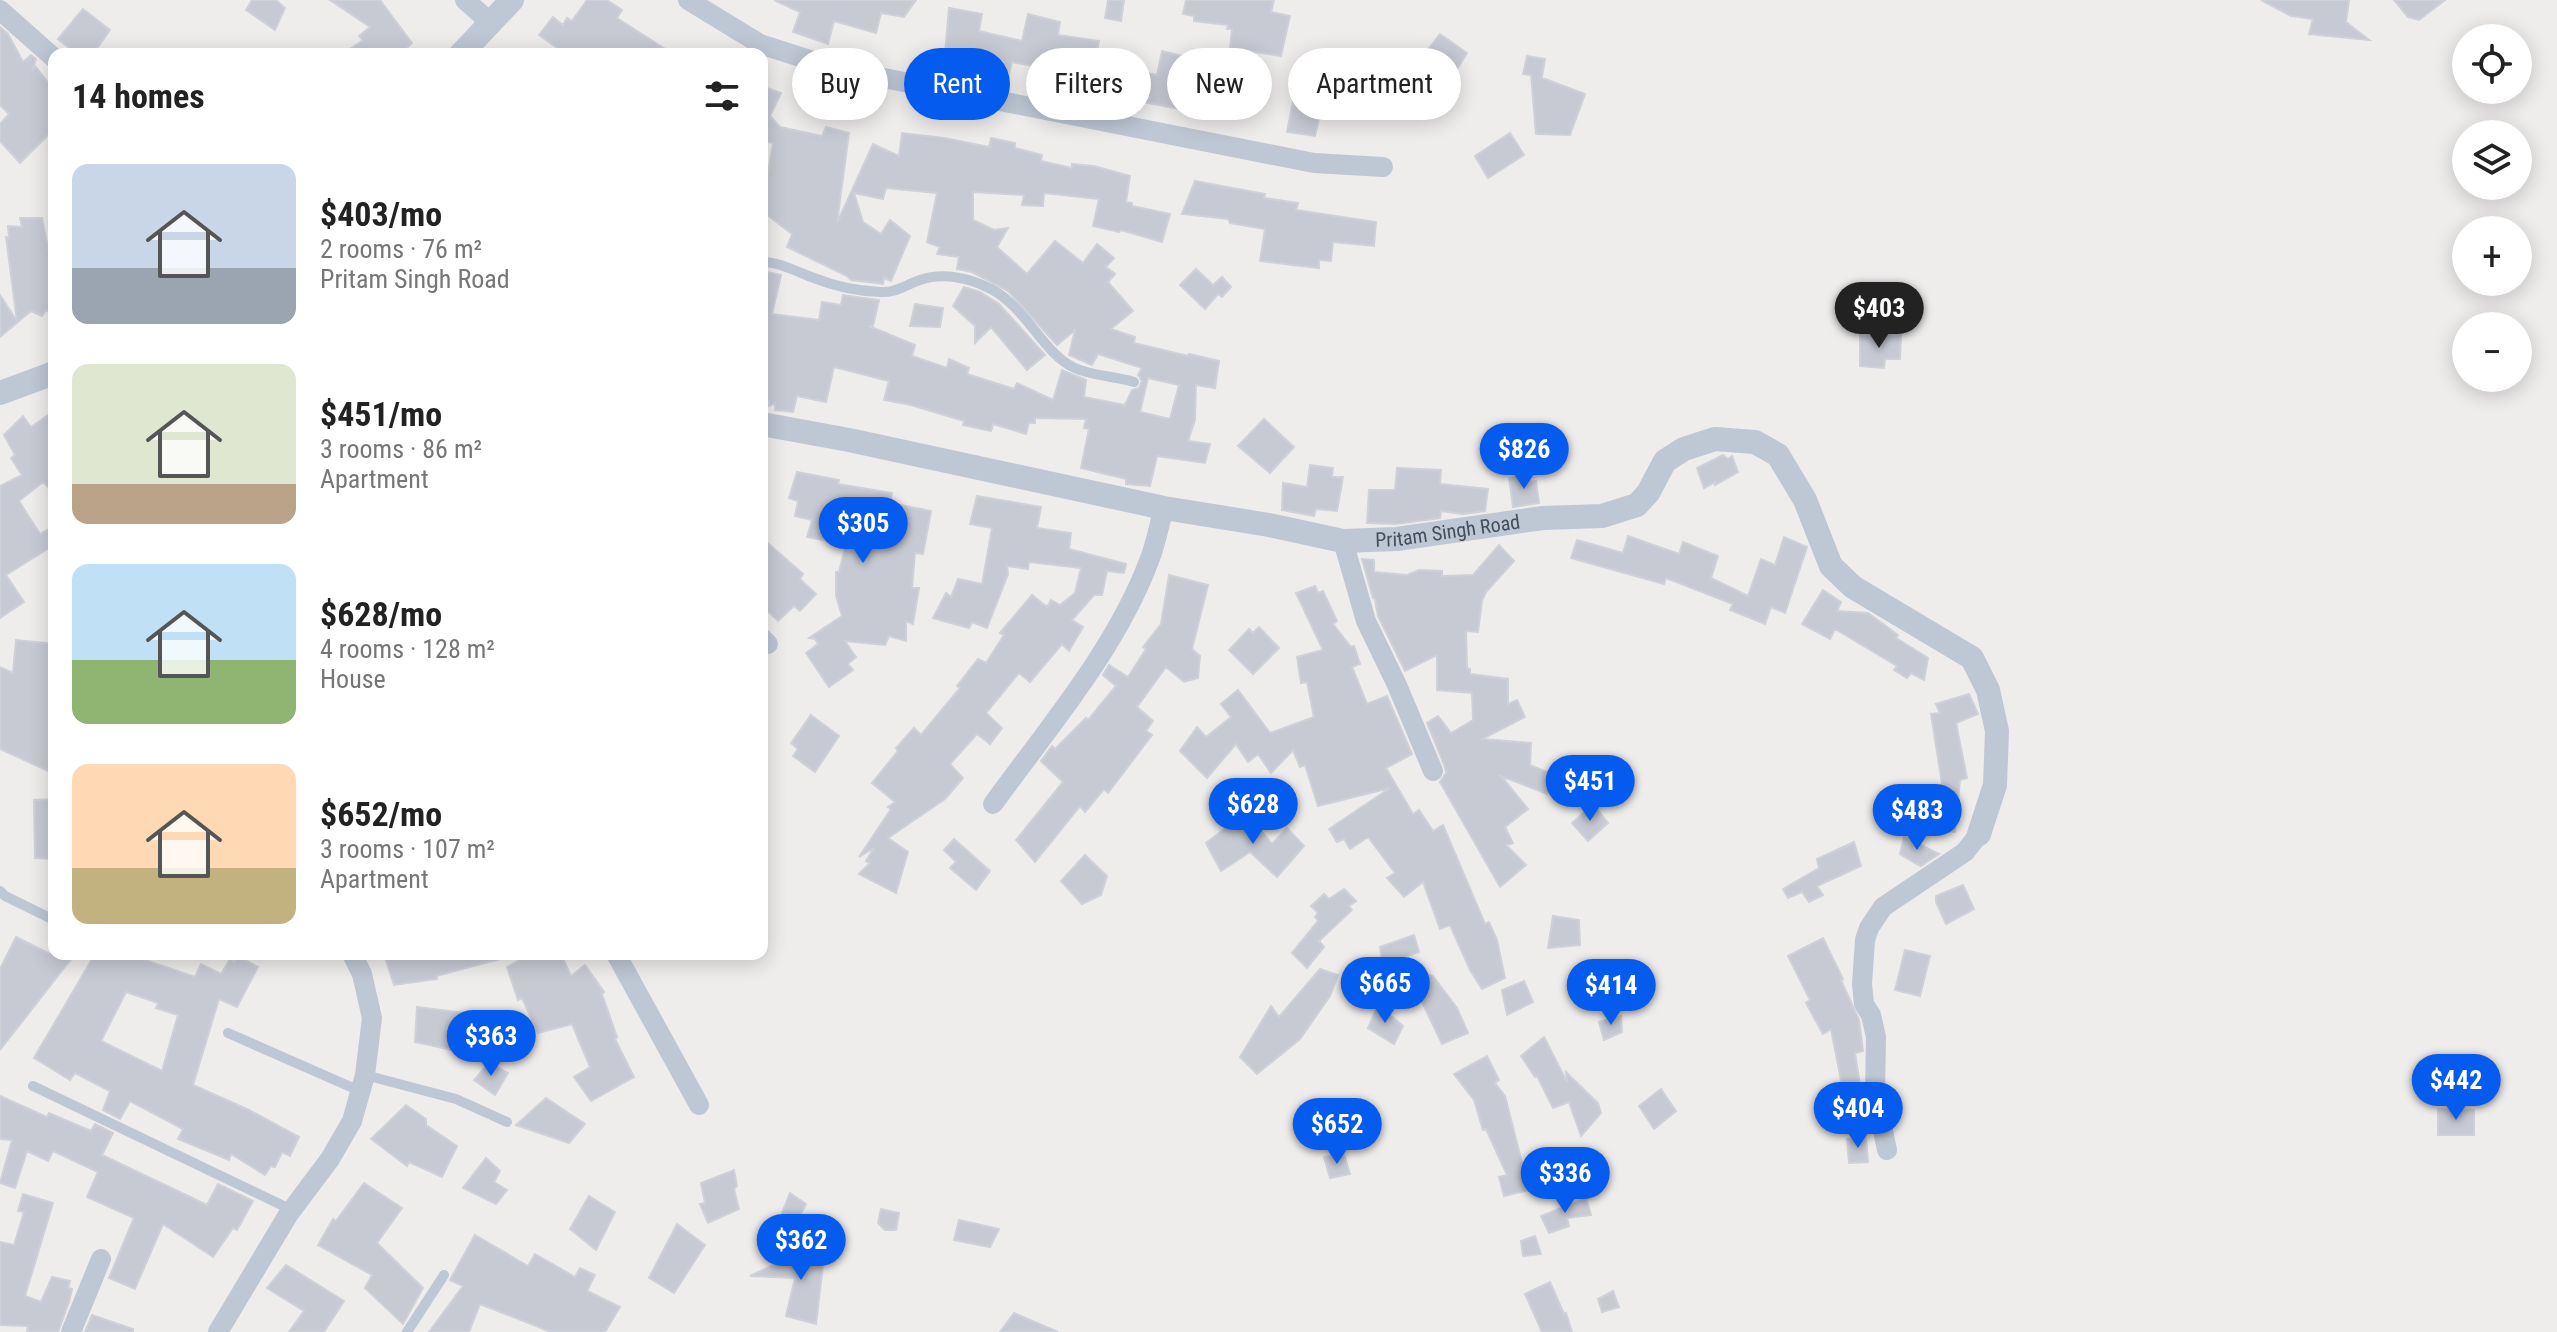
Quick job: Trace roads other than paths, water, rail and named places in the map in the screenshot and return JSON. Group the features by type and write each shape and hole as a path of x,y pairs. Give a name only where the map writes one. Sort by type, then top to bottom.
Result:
{"street":[{"path":"465,0 492,24"},
{"path":"467,48 512,0"},
{"path":"688,0 760,44 838,69 1314,163 1383,167"},
{"path":"0,10 48,53"},
{"path":"0,393 48,375"},
{"name":"Pritam Singh Road","path":"768,425 1164,508 1343,541 1397,539 1543,518 1602,516 1637,505 1648,493 1665,461 1684,449 1715,439 1755,442 1778,455 1805,500 1831,566 1853,587 1972,658 1988,690 1997,731 1995,785 1979,834"},
{"path":"993,804 1092,667 1126,612 1150,560 1164,508"},
{"path":"1343,541 1366,621 1433,771"},
{"path":"1887,1150 1875,1093 1876,1037 1871,1015 1864,1004 1865,940 1883,907 1965,852 1979,834"},
{"path":"218,1332 292,1210 330,1159 352,1121 362,1083 372,1018 362,974 355,960"},
{"path":"619,960 699,1105"},
{"path":"71,1332 101,1259"}],"lane":[{"path":"768,263 862,291 888,293 922,279 940,276 975,282 992,289 1014,305 1058,357 1075,369 1134,382"},
{"path":"0,891 48,917"},
{"path":"228,1033 362,1083 444,1095 507,1122"},
{"path":"33,1086 292,1210"},
{"path":"407,1332 444,1275"}]}
